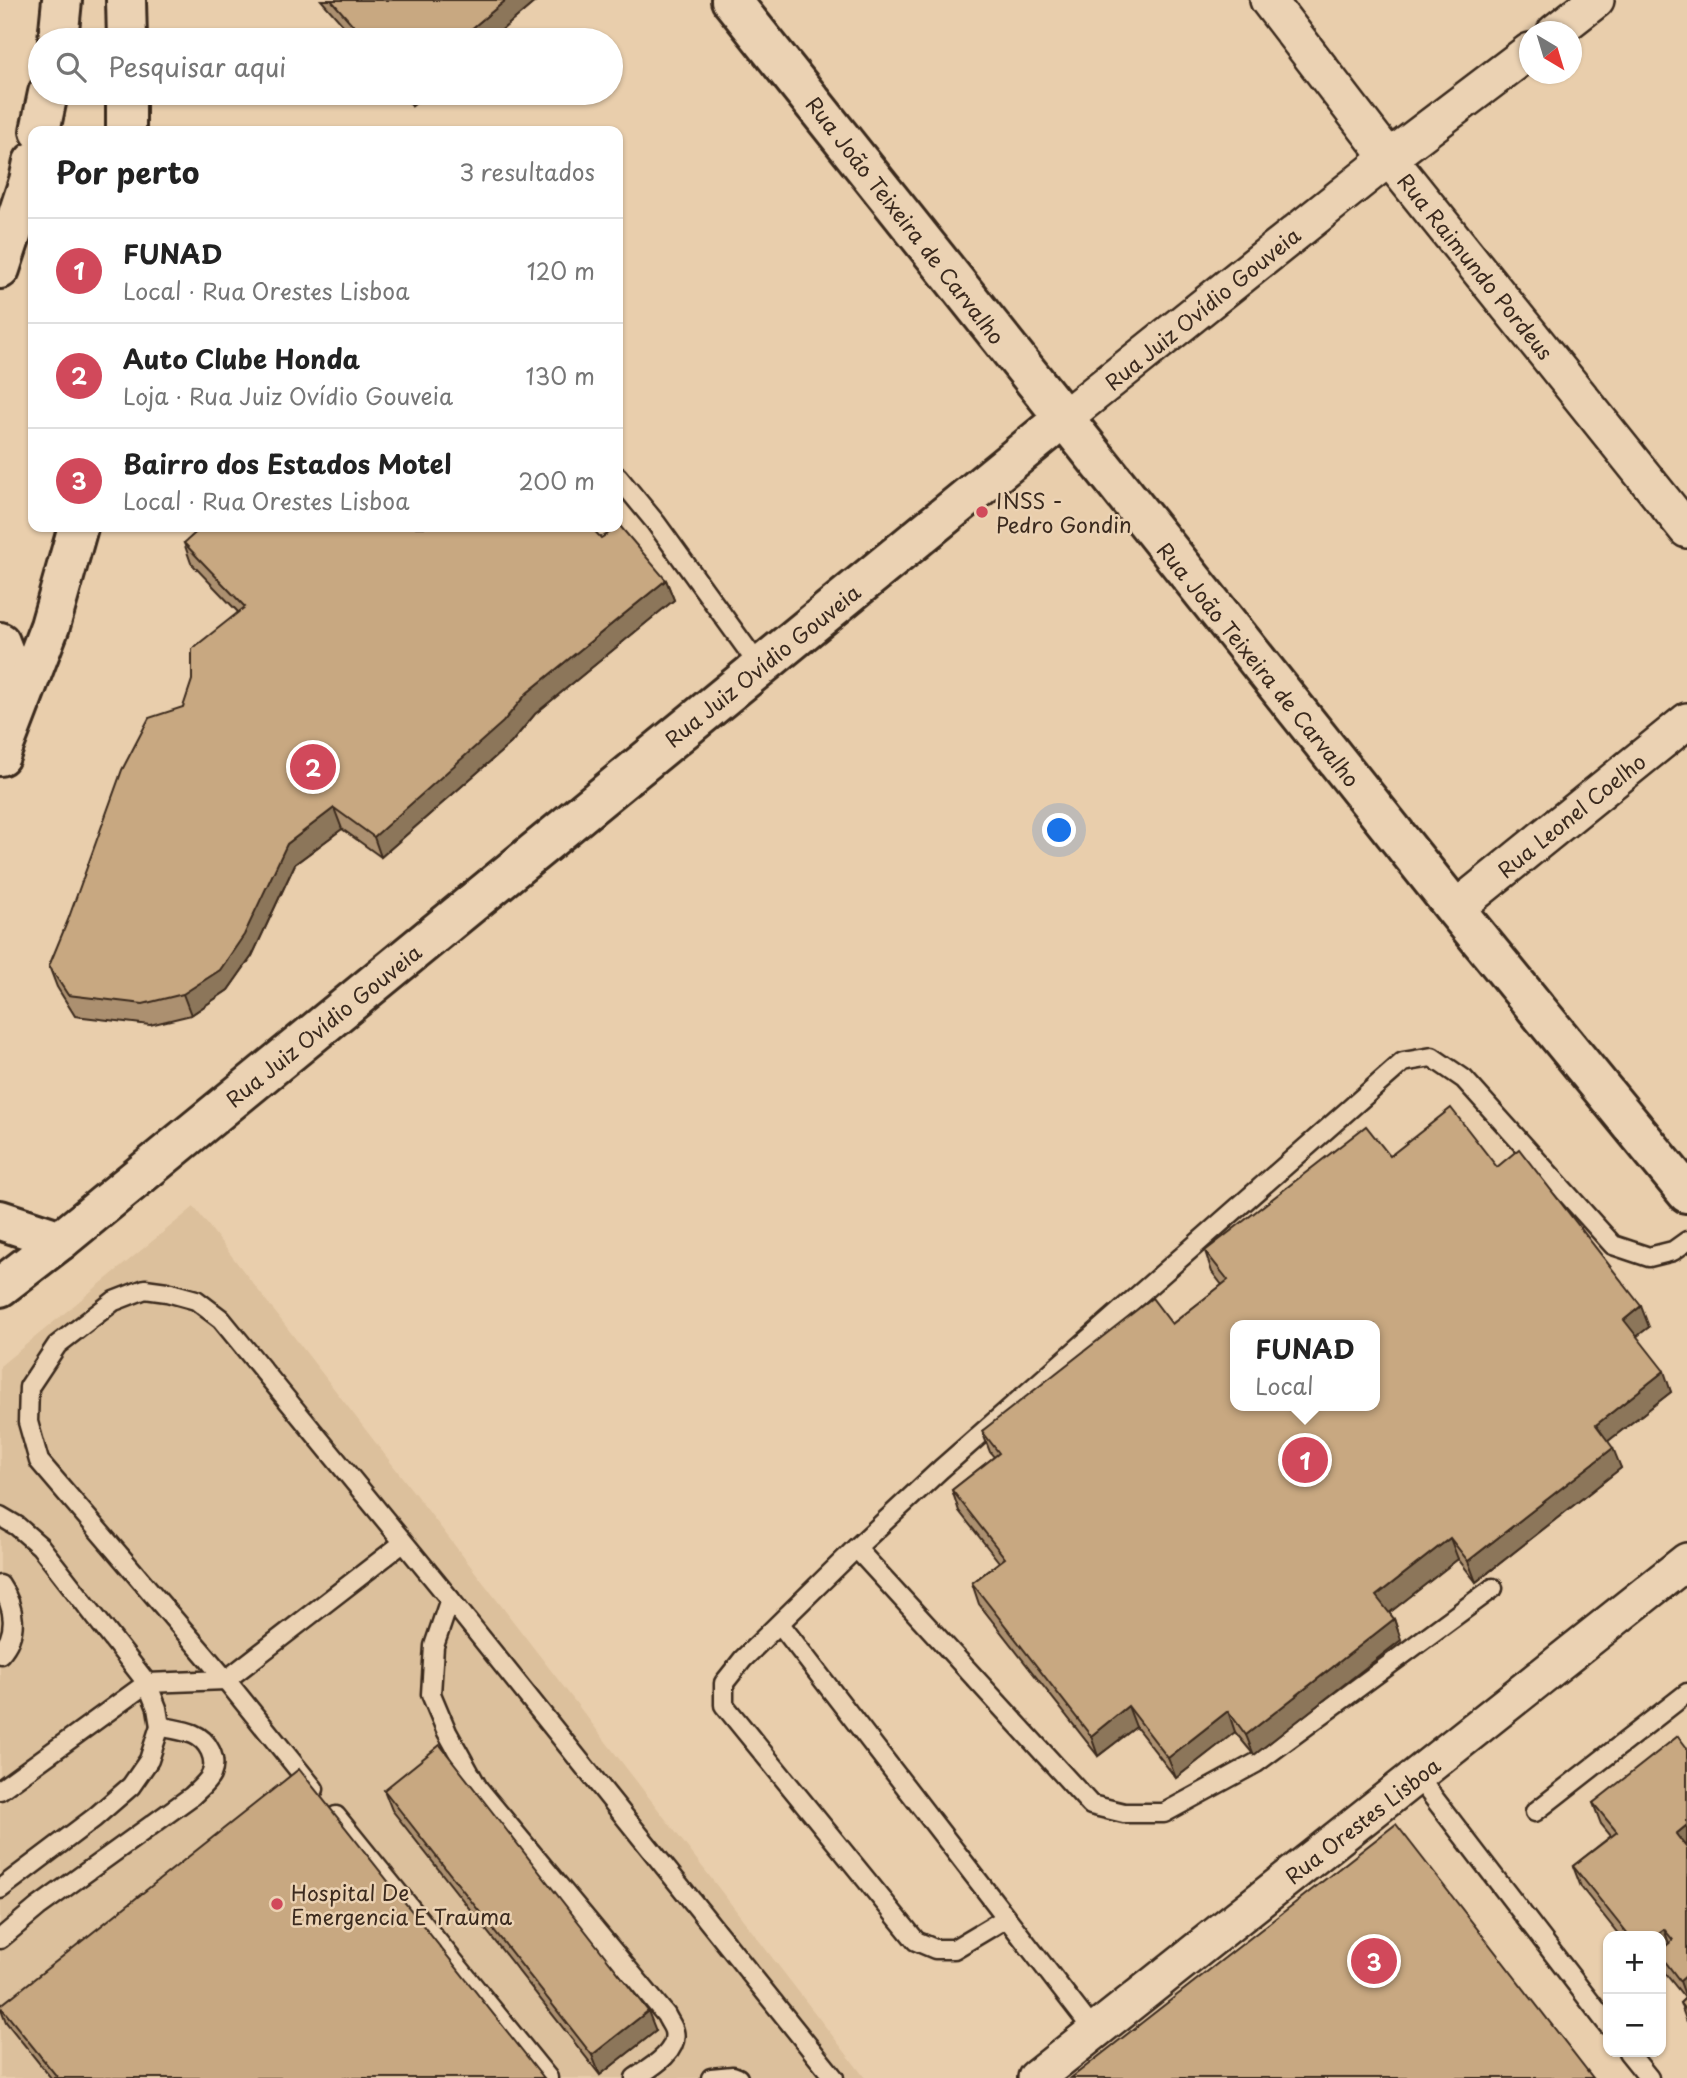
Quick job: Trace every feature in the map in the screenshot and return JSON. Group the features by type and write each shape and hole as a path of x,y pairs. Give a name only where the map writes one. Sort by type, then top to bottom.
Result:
{"main road":[{"path":"59,28 62,0"},
{"path":"126,0 127,28"},
{"name":"Rua João Teixeira de Carvalho","path":"731,0 1455,909 1687,1193"},
{"path":"41,126 45,105"},
{"path":"126,126 127,105"},
{"path":"0,270 28,184"},
{"name":"Rua Juiz Ovídio Gouveia","path":"0,1287 61,1240 1063,418"},
{"path":"0,756 50,626 77,532"},
{"path":"0,642 7,660 6,692 0,719"},
{"path":"0,1220 61,1240"}],"street":[{"name":"Rua Raimundo Pordeus","path":"1268,0 1389,158 1687,530"},
{"path":"1569,21 1597,0"},
{"name":"Rua Juiz Ovídio Gouveia","path":"1063,418 1389,158 1519,59"},
{"name":"Rua Leonel Coelho","path":"1455,909 1687,721"},
{"name":"Rua Orestes Lisboa","path":"1036,2078 1687,1562"}],"lane":[{"path":"623,483 656,523 760,667"},
{"path":"1006,1918 954,1949 935,1949 916,1941 724,1705 724,1683 743,1659 941,1469 1403,1062 1432,1057 1464,1079 1613,1245 1648,1257 1673,1251 1687,1241"},
{"path":"548,2078 226,1680 39,1461 28,1422 29,1387 57,1345 114,1301 145,1289 167,1292 196,1300 221,1319 450,1599 834,2078"},
{"path":"0,1516 17,1526 40,1546 147,1684 157,1708 160,1726 149,1760 131,1786 94,1818 0,1889"},
{"path":"0,1790 147,1684 226,1680 403,1543"},
{"path":"856,1548 1091,1805 1124,1813 1164,1813 1256,1763 1493,1588"},
{"path":"0,1585 12,1610 14,1629 8,1646 0,1654"},
{"path":"450,1599 434,1646 431,1694 447,1732 478,1788 666,2015 674,2029 674,2041 668,2052 635,2078"},
{"path":"780,1624 1094,2031"},
{"path":"1535,1812 1687,1693"},
{"path":"0,1940 38,1907 192,1796 211,1774 211,1749 202,1738 160,1726"},
{"path":"1417,1776 1603,2018"},
{"path":"1633,2057 1649,2078"},
{"path":"711,2078 738,2078"}],"shaded area":[{"path":"194,1207 865,2078 0,2078 0,1366"}],"building":[{"path":"331,0 506,0 472,28 356,28"},
{"path":"623,530 666,580 527,693 503,722 374,837 334,808 287,844 244,935 220,970 183,994 143,1004 68,995 49,966 122,770 149,718 183,707 192,680 192,649 245,607 184,543 196,532 596,532 601,538 610,532 623,532"},
{"path":"1451,1108 1497,1167 1519,1149 1641,1306 1624,1320 1664,1371 1596,1425 1613,1448 1468,1561 1450,1538 1376,1596 1394,1619 1246,1735 1228,1711 1168,1758 1128,1706 1091,1736 972,1583 1005,1558 952,1490 999,1453 982,1431 1152,1298 1172,1324 1228,1280 1205,1251 1366,1126 1390,1156"},
{"path":"1678,1736 1687,1748 1687,1825 1676,1834 1687,1846 1687,1975 1680,1981 1666,1963 1666,1946 1673,1940 1666,1931 1625,1931 1573,1866 1617,1832 1593,1803"},
{"path":"440,1745 648,2011 592,2055 384,1790"},
{"name":"Hospital De Emergencia E Trauma","path":"299,1769 544,2078 58,2078 0,2006"},
{"path":"1396,1824 1593,2078 1071,2078"},
{"path":"1687,1997 1687,2012 1680,2003"}],"place":[{"name":"INSS - Pedro Gondin","path":"982,512"},
{"name":"Auto Clube Honda","path":"313,767"},
{"name":"FUNAD","path":"1305,1460"},
{"name":"Hospital De Emergencia E Trauma","path":"277,1904"},
{"name":"Bairro dos Estados Motel","path":"1374,1961"}]}
